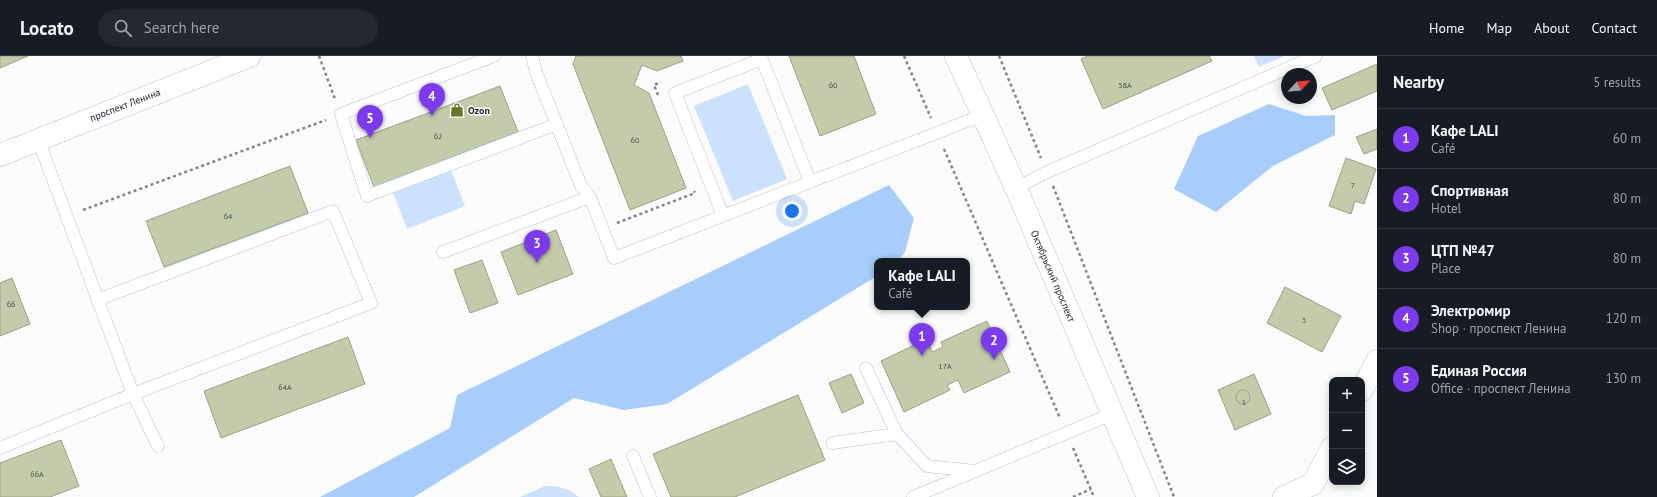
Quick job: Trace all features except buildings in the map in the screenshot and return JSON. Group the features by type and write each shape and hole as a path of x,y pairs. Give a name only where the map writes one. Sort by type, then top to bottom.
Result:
{"street":[{"name":"проспект Ленина","path":"0,155 250,56"},
{"name":"Октябрьский проспект","path":"956,56 1016,188 1148,497"},
{"path":"1365,384 1377,361"},
{"path":"1284,497 1313,484 1331,449"}],"lane":[{"path":"494,56 341,114 367,196 557,124"},
{"path":"532,56 536,72 581,186 590,197 614,258 983,115"},
{"path":"1016,188 1048,172 1316,56"},
{"path":"723,216 675,93 762,59 810,182"},
{"path":"38,139 68,216 97,300 134,394 158,446"},
{"path":"443,252 590,197"},
{"path":"0,448 134,394 371,303 333,211 97,300"},
{"path":"866,368 897,434 927,466 976,471"},
{"path":"913,497 1112,414"},
{"path":"832,443 897,434"},
{"path":"633,456 650,497"}],"path":[{"path":"68,216 341,114 319,56"},
{"path":"904,56 1094,497"},
{"path":"999,56 1048,172 1174,497"},
{"path":"659,100 654,85 667,80"},
{"path":"922,119 930,116"},
{"path":"603,228 695,193 692,186"},
{"path":"1073,497 1091,489"}],"shaded area":[{"path":"1254,56 1284,56 1259,67"},
{"path":"748,84 787,179 733,201 694,106"},
{"path":"1269,104 1306,116 1335,115 1335,135 1273,166 1216,212 1174,189 1198,136"},
{"path":"449,165 465,206 407,229 391,187"},
{"path":"889,185 914,218 905,252 900,258 874,258 874,278 667,404 624,410 574,398 414,497 320,497 450,428 457,395"},
{"path":"545,486 564,488 579,497 520,497"}],"place":[{"name":"Ozon","path":"457,110"},
{"name":"Электромир","path":"432,116"},
{"name":"Единая Россия","path":"370,138"},
{"name":"ЦТП №47","path":"537,263"},
{"name":"Кафе LALI","path":"922,356"},
{"name":"Спортивная","path":"994,360"}]}
